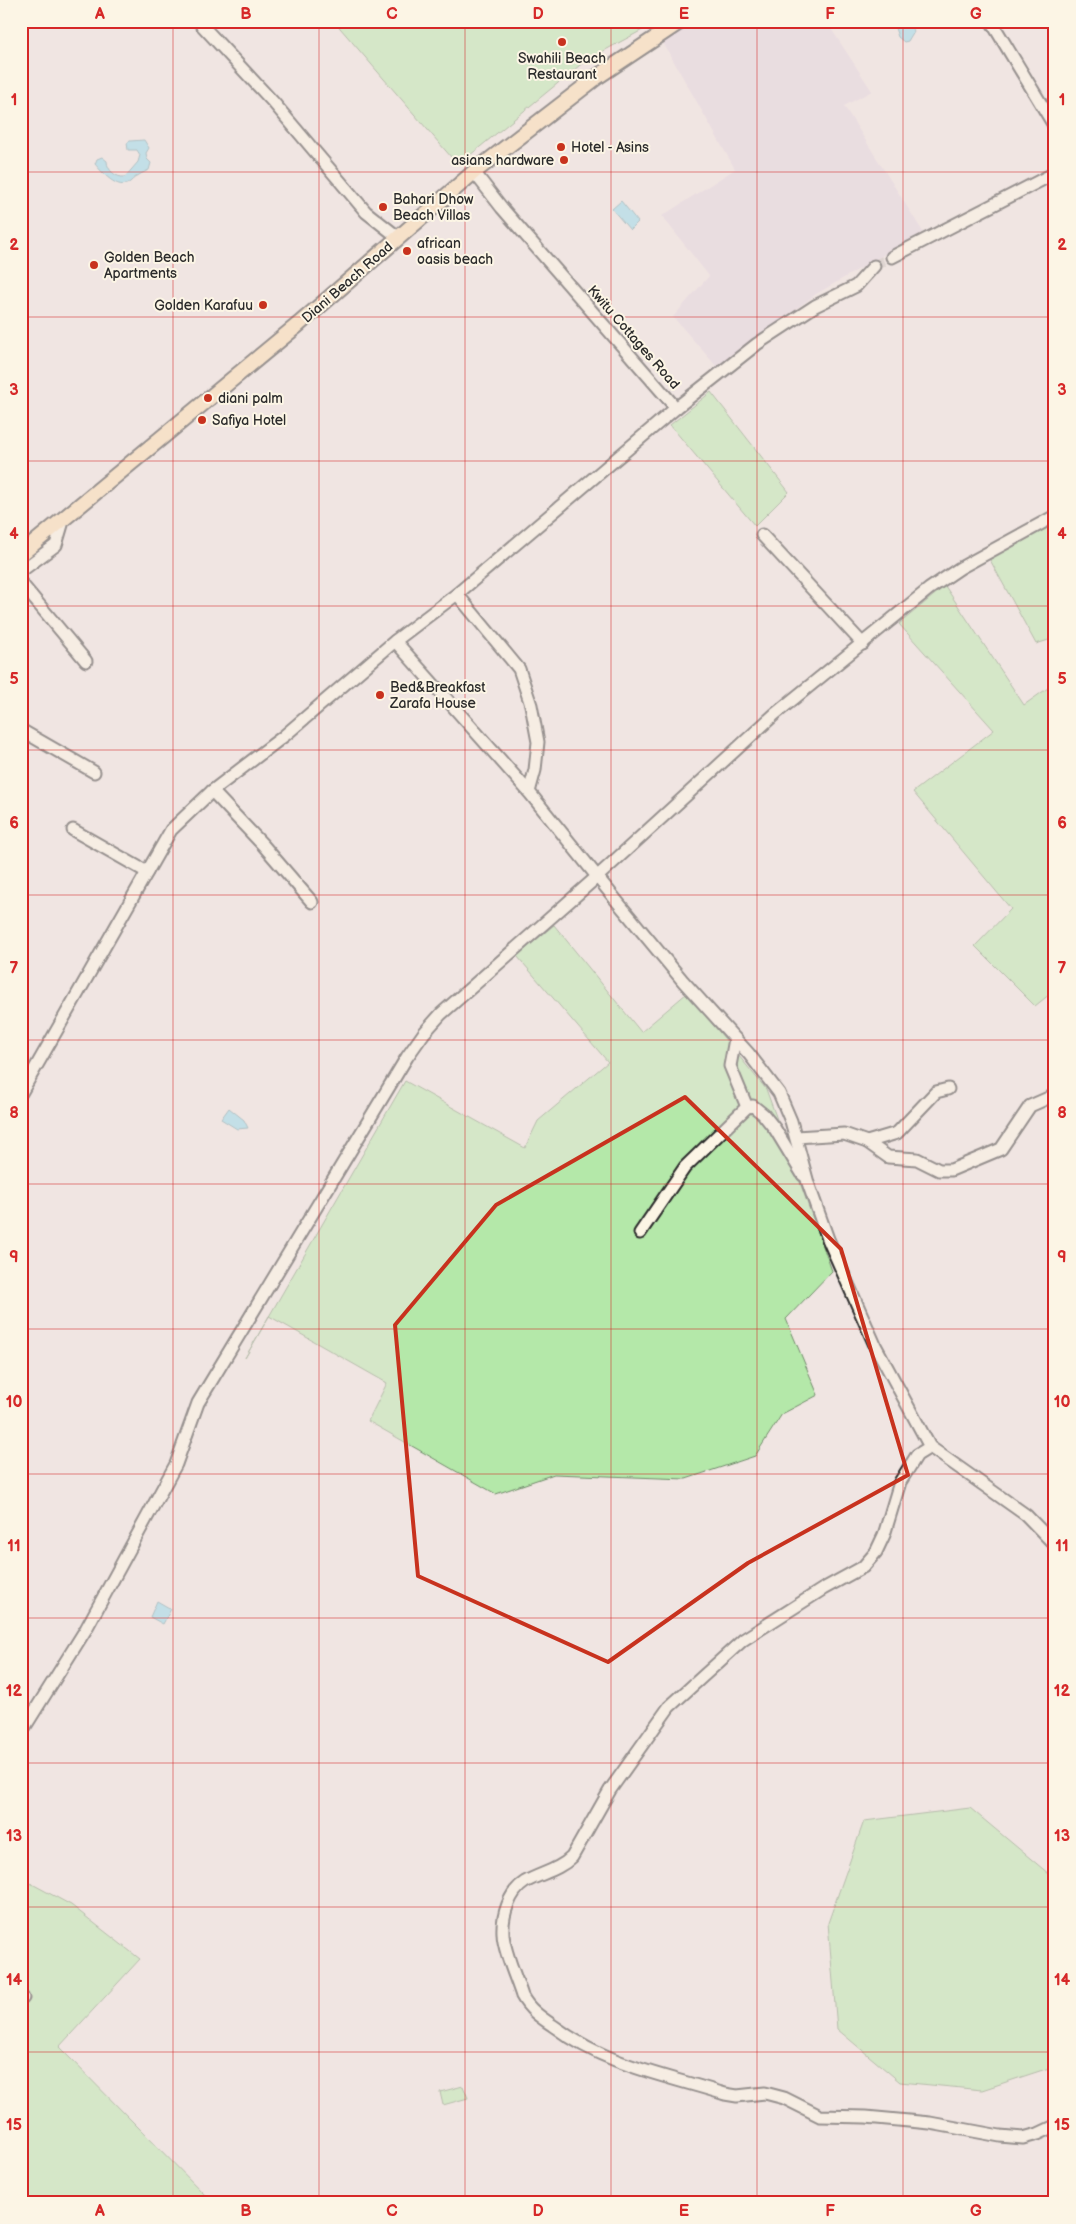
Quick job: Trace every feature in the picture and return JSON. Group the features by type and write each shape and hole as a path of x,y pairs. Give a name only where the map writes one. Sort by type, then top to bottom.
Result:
{"main road":[{"name":"Diani Beach Road","path":"21,554 299,324 474,172 597,77 681,21"}],"street":[{"path":"198,21 273,102 361,206 377,222 398,238"},
{"path":"991,21 1055,126"},
{"name":"Kwitu Cottages Road","path":"21,1093 171,830 212,791 284,736 394,641 460,598 676,408 502,208 474,172"},
{"path":"892,257 1055,173"},
{"path":"676,408 757,344 815,306 856,286 874,266"},
{"path":"21,1733 86,1629 176,1464 198,1403 414,1045 441,1014 598,876 775,714 929,589 960,568 1055,516"},
{"path":"21,570 56,545 64,518"},
{"path":"762,535 863,644"},
{"path":"21,583 86,661"},
{"path":"460,598 519,669 531,705 538,742 535,770 529,792"},
{"path":"394,641 529,792 683,981 735,1039 779,1093 796,1137 808,1182 828,1239 875,1345 930,1447 1026,1515 1055,1545"},
{"path":"21,730 94,772"},
{"path":"212,791 264,845 312,902"},
{"path":"73,830 147,872"},
{"path":"735,1039 730,1066 747,1107"},
{"path":"867,1142 897,1133 936,1092 948,1089"},
{"path":"796,1137 844,1134 867,1142 888,1157 917,1160 939,1170 951,1170 1001,1149 1030,1106 1055,1094"},
{"path":"640,1233 685,1167 747,1107 753,1106 763,1114 808,1182"},
{"path":"930,1447 918,1456 900,1482 884,1535 876,1552 863,1567 743,1640 669,1707 610,1790 572,1857 564,1865 522,1884 510,1898 504,1918 503,1935 522,1996 527,2005 572,2040 643,2072 725,2094 737,2096 765,2093 784,2098 820,2116 866,2117 930,2123 1000,2136 1023,2138 1038,2134 1055,2126"}],"highlighted area":[{"path":"685,1097 841,1249 908,1475 748,1563 608,1662 418,1576 395,1325 496,1205"}],"shaded area":[{"path":"692,21 826,21 872,91 844,106 923,232 816,294 718,368 673,317 709,276 662,216 735,169 661,39"}],"green space":[{"path":"334,21 659,21 585,61 458,165"},
{"path":"711,392 789,492 755,526 670,425"},
{"path":"1055,524 1055,638 1036,644 989,558"},
{"path":"945,586 1024,705 1055,683 1055,990 1035,1006 975,946 1011,909 913,792 994,730 899,624"},
{"path":"554,925 641,1032 687,993 766,1089 832,1271 786,1319 818,1395 782,1414 755,1456 686,1479 554,1474 496,1494 368,1421 387,1383 269,1316 405,1081 525,1148 538,1121 608,1062 517,956"},
{"path":"970,1808 1055,1879 1055,2066 982,2090 900,2082 837,2029 828,1923 864,1821"},
{"path":"21,1878 71,1905 140,1959 59,2047 211,2201 216,2203 21,2203"},
{"path":"463,2086 468,2098 443,2105 440,2092"}],"water":[{"path":"883,21 908,21 914,31 908,41 904,42 898,37 895,28 884,24"},
{"path":"144,140 149,148 146,153 147,159 151,163 149,170 130,182 125,184 115,183 95,164 97,159 102,157 107,161 113,173 125,177 138,162 140,155 137,150 128,150 127,143"},
{"path":"621,201 638,222 630,230 612,209"},
{"path":"229,1108 244,1120 248,1128 237,1129 221,1119"},
{"path":"157,1601 171,1609 163,1624 150,1617"}],"tunnel":[{"path":"874,266 892,257"}],"place":[{"name":"Swahili Beach Restaurant","path":"562,42"},
{"name":"Hotel - Asins","path":"561,147"},
{"name":"asians hardware","path":"564,160"},
{"name":"Bahari Dhow Beach Villas","path":"383,207"},
{"name":"african oasis beach","path":"407,251"},
{"name":"Golden Beach Apartments","path":"94,265"},
{"name":"Golden Karafuu","path":"263,305"},
{"name":"diani palm","path":"208,398"},
{"name":"Safiya Hotel","path":"202,420"},
{"name":"Bed&Breakfast Zarafa House","path":"380,695"}]}
